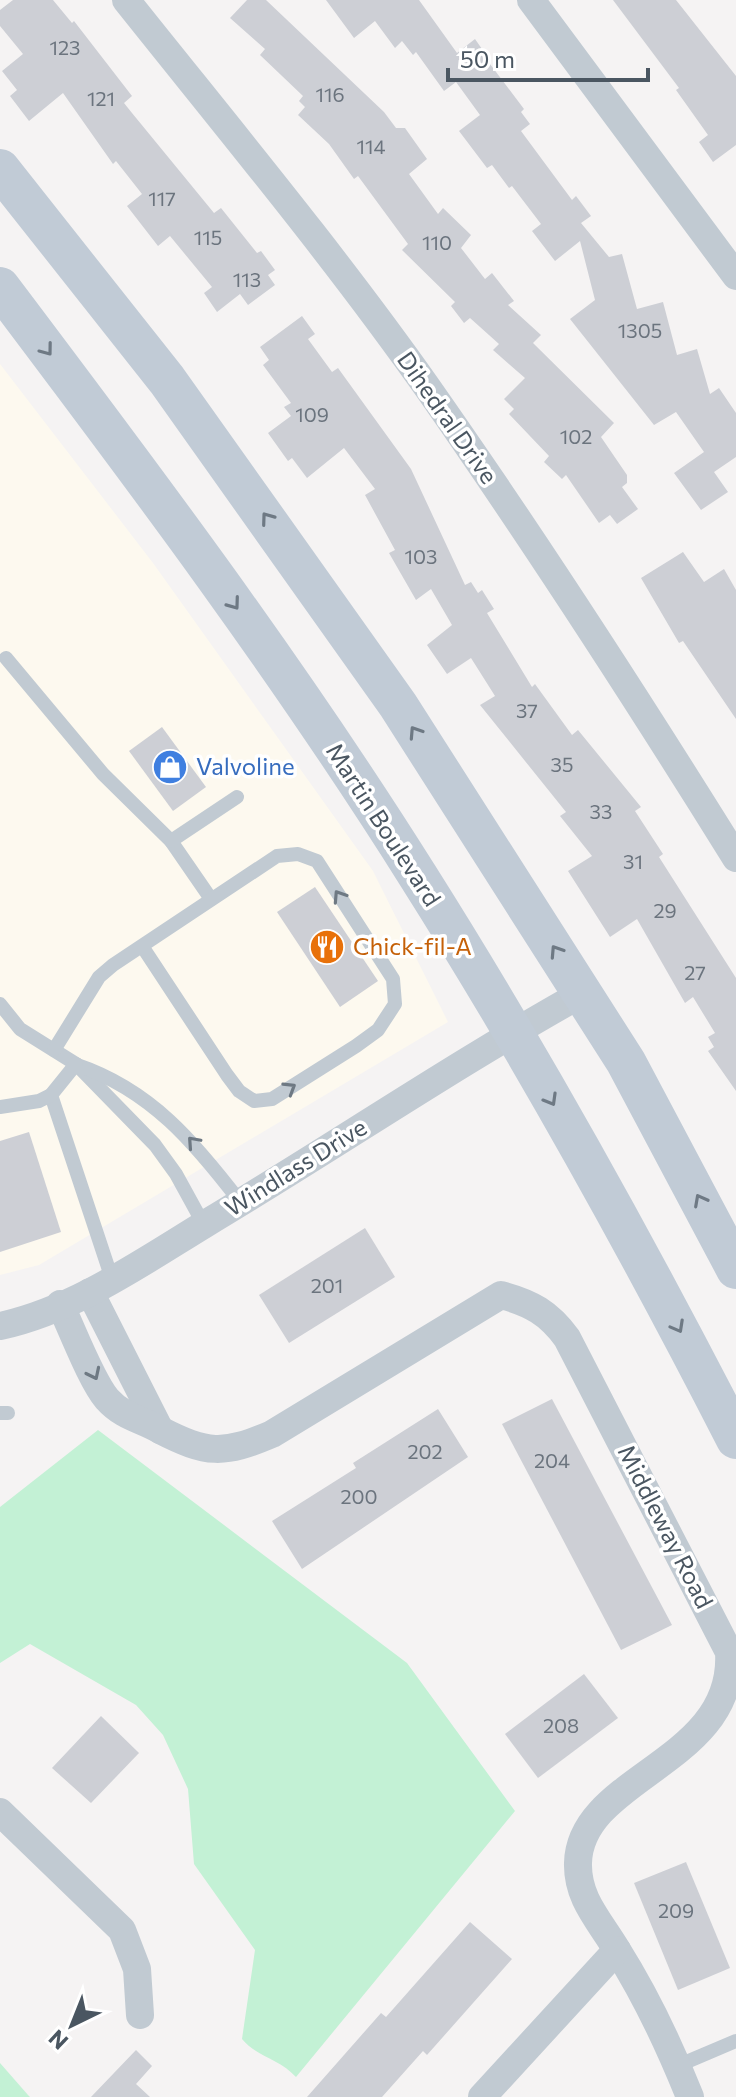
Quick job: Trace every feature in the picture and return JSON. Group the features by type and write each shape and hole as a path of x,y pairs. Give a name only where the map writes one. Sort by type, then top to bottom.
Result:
{"main road":[{"path":"0,169 167,380 324,597 626,1062 736,1269"},
{"name":"Martin Boulevard","path":"0,287 256,635 418,876 512,1033 736,1439"}],"street":[{"name":"Dihedral Drive","path":"126,0 294,211 425,385 519,522 736,858"},
{"path":"531,0 736,276"},
{"name":"Windlass Drive","path":"0,1326 27,1320 101,1285 241,1203 512,1033 583,993"},
{"path":"101,1285 160,1430"},
{"name":"Middleway Road","path":"60,1304 106,1398 130,1419 160,1430 189,1446 232,1449 272,1434 501,1295 539,1308 554,1320 567,1338 729,1652 734,1670 734,1691 721,1721 606,1812 589,1828 581,1845 580,1882 587,1907 617,1950 690,2097"},
{"path":"0,1812 122,1930 137,1969 140,2015"},
{"path":"482,2097 617,1950"}],"lane":[{"path":"6,658 103,774 171,841 211,899"},
{"path":"171,841 237,797"},
{"path":"54,1050 99,977 142,946 211,899 277,856 298,854 317,861 393,979 395,1004 378,1030 272,1099 254,1101 239,1091 227,1075 142,946"},
{"path":"0,1004 20,1029 76,1064 107,1075 166,1115 194,1142 241,1203"},
{"path":"0,1107 39,1101 51,1095 76,1064"},
{"path":"76,1064 155,1145 176,1174 204,1225"},
{"path":"51,1095 101,1285"},
{"path":"677,2066 736,2041"}],"shaded area":[{"path":"0,364 153,563 373,871 448,1022 39,1265 0,1275"}],"green space":[{"path":"98,1430 407,1663 515,1811 296,2077 242,2039 255,1950 194,1864 188,1789 163,1735 136,1705 30,1644 0,1663 0,1507"},
{"path":"0,2063 28,2095 30,2097 0,2097"}],"building":[{"path":"13,0 53,0 72,23 74,21 132,96 124,103 214,213 221,208 257,253 261,251 275,270 268,275 275,285 248,305 240,294 217,312 204,293 212,287 170,236 158,246 127,206 142,194 116,161 113,164 63,93 29,121 10,96 17,90 2,71 23,54 0,26 0,10"},
{"path":"247,0 266,0 384,112 396,128 405,128 427,159 409,174 438,214 443,208 471,235 461,248 485,279 492,273 514,301 508,305 541,335 533,343 614,423 601,437 627,475 627,483 622,487 638,509 617,524 610,515 599,523 566,475 562,479 544,462 549,456 509,414 514,409 504,399 525,378 493,350 499,344 470,318 464,323 451,306 455,302 402,250 408,244 358,176 354,179 329,144 298,115 305,107 299,101 303,96 260,55 265,49 230,18"},
{"path":"326,0 419,0 457,53 475,39 524,109 521,112 530,124 521,131 572,200 576,196 591,216 581,223 609,257 622,254 637,309 663,302 677,355 697,349 710,394 719,388 736,413 736,457 714,472 728,492 701,510 674,473 704,452 676,412 654,425 570,319 595,300 580,241 555,261 532,231 541,224 492,165 487,168 459,131 480,115 456,82 444,91 416,52 413,55 402,41 395,48 375,21 354,38"},
{"path":"613,0 676,0 736,76 736,145 713,162 699,142 708,135 676,90 679,88"},
{"path":"302,316 315,334 308,339 332,372 338,368 411,469 465,585 471,582 478,593 482,590 494,609 487,613 532,687 535,684 572,735 578,730 641,807 635,811 663,854 659,857 736,978 736,1091 708,1051 714,1047 708,1037 715,1033 693,997 685,1003 637,919 610,937 568,871 592,856 560,816 566,812 480,705 495,696 471,658 447,674 427,645 452,625 431,589 416,600 389,553 395,550 365,495 375,489 344,448 307,478 292,458 288,461 268,433 291,416 284,407 291,403 263,365 269,360 260,347"},
{"path":"683,552 704,582 724,569 736,590 736,719 683,641 679,643 641,578"},
{"path":"162,727 206,787 173,811 129,751"},
{"name":"Chick-fil-A","path":"315,887 378,981 340,1007 277,912"},
{"path":"29,1132 61,1232 0,1252 0,1141"},
{"path":"365,1228 395,1277 289,1343 259,1295"},
{"path":"552,1399 672,1625 621,1650 502,1424"},
{"path":"438,1409 468,1457 302,1569 272,1521 356,1468 353,1463"},
{"path":"584,1674 618,1718 538,1778 505,1734"},
{"path":"101,1716 139,1753 91,1803 52,1768"},
{"path":"686,1862 730,1968 678,1990 634,1883"},
{"path":"470,1922 512,1959 427,2055 423,2051 382,2097 307,2097 381,2013 386,2017"},
{"path":"136,2050 152,2066 136,2084 150,2097 91,2097"}],"place":[{"name":"Valvoline","path":"170,767"},
{"name":"Chick-fil-A","path":"327,947"}]}
